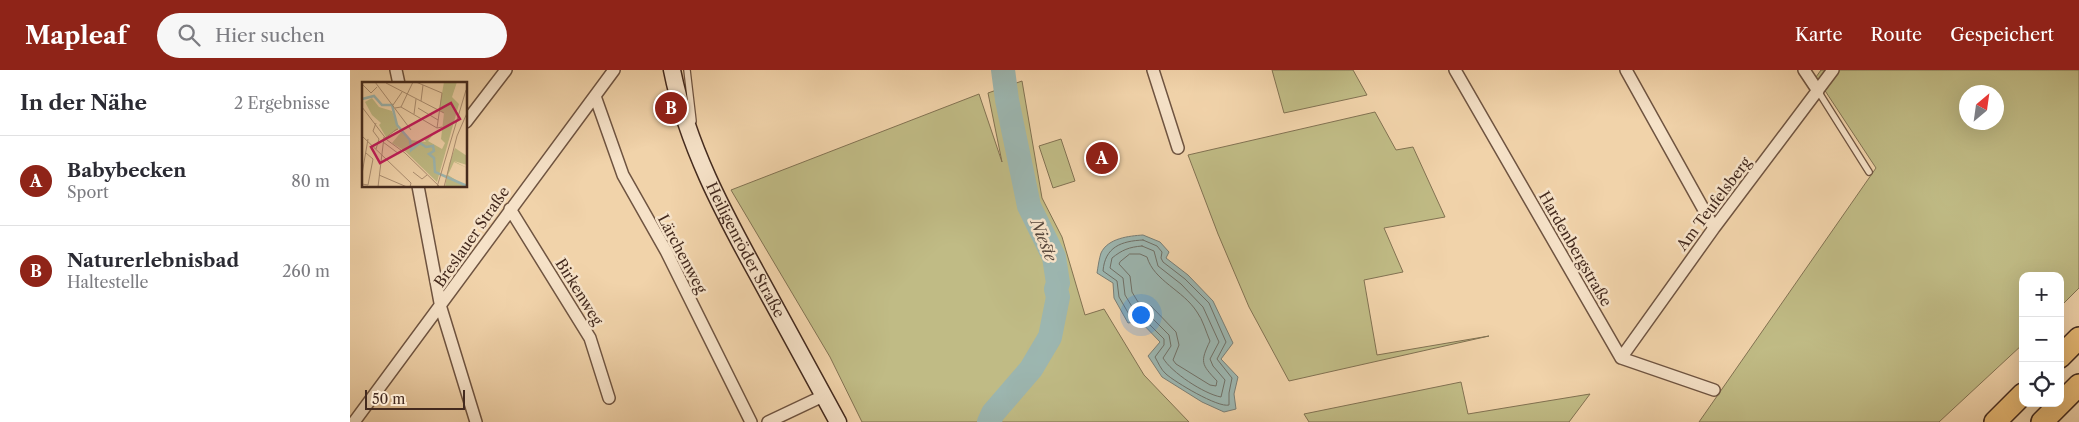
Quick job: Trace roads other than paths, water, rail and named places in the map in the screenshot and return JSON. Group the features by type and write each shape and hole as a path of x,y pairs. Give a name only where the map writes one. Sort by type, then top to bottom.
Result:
{"highway":[{"path":"2064,353 2079,338"},
{"path":"2042,422 2079,385"},
{"path":"1995,422 2019,398"}],"street":[{"path":"468,119 506,70"},
{"name":"Breslauer Straße","path":"354,422 441,308 510,209 614,70"},
{"name":"Heiligenröder Straße","path":"672,70 676,93 693,145 730,225 838,422"},
{"path":"1153,70 1178,148"},
{"name":"Hardenbergstraße","path":"1455,70 1621,358"},
{"path":"1626,70 1714,228"},
{"path":"1804,70 1818,91"},
{"name":"Am Teufelsberg","path":"1621,358 1714,228 1833,70"},
{"name":"Lärchenweg","path":"595,96 623,175 666,251 751,422"},
{"path":"418,188 441,308 476,422"},
{"name":"Birkenweg","path":"510,209 590,338 609,398"},
{"path":"1621,358 1714,390"},
{"path":"768,422 823,396"}],"lane":[{"path":"687,70 693,145"},
{"path":"1818,91 1869,172"}],"water":[{"path":"1102,148 1110,151 1113,159 1110,167 1102,170 1094,167 1091,159 1094,151"},
{"path":"1143,235 1160,242 1169,252 1166,258 1188,275 1213,301 1233,343 1221,359 1238,377 1234,394 1236,409 1224,412 1202,402 1162,377 1148,356 1160,342 1140,321 1128,323 1114,298 1113,283 1097,273 1099,260 1104,248 1119,239"}],"waterway":[{"name":"Nieste","path":"989,422 993,413 1031,369 1050,337 1058,297 1054,257 1029,206 1007,100 1003,70"}],"place":[{"name":"Naturerlebnisbad","path":"671,108"},
{"name":"Babybecken","path":"1102,158"}]}
